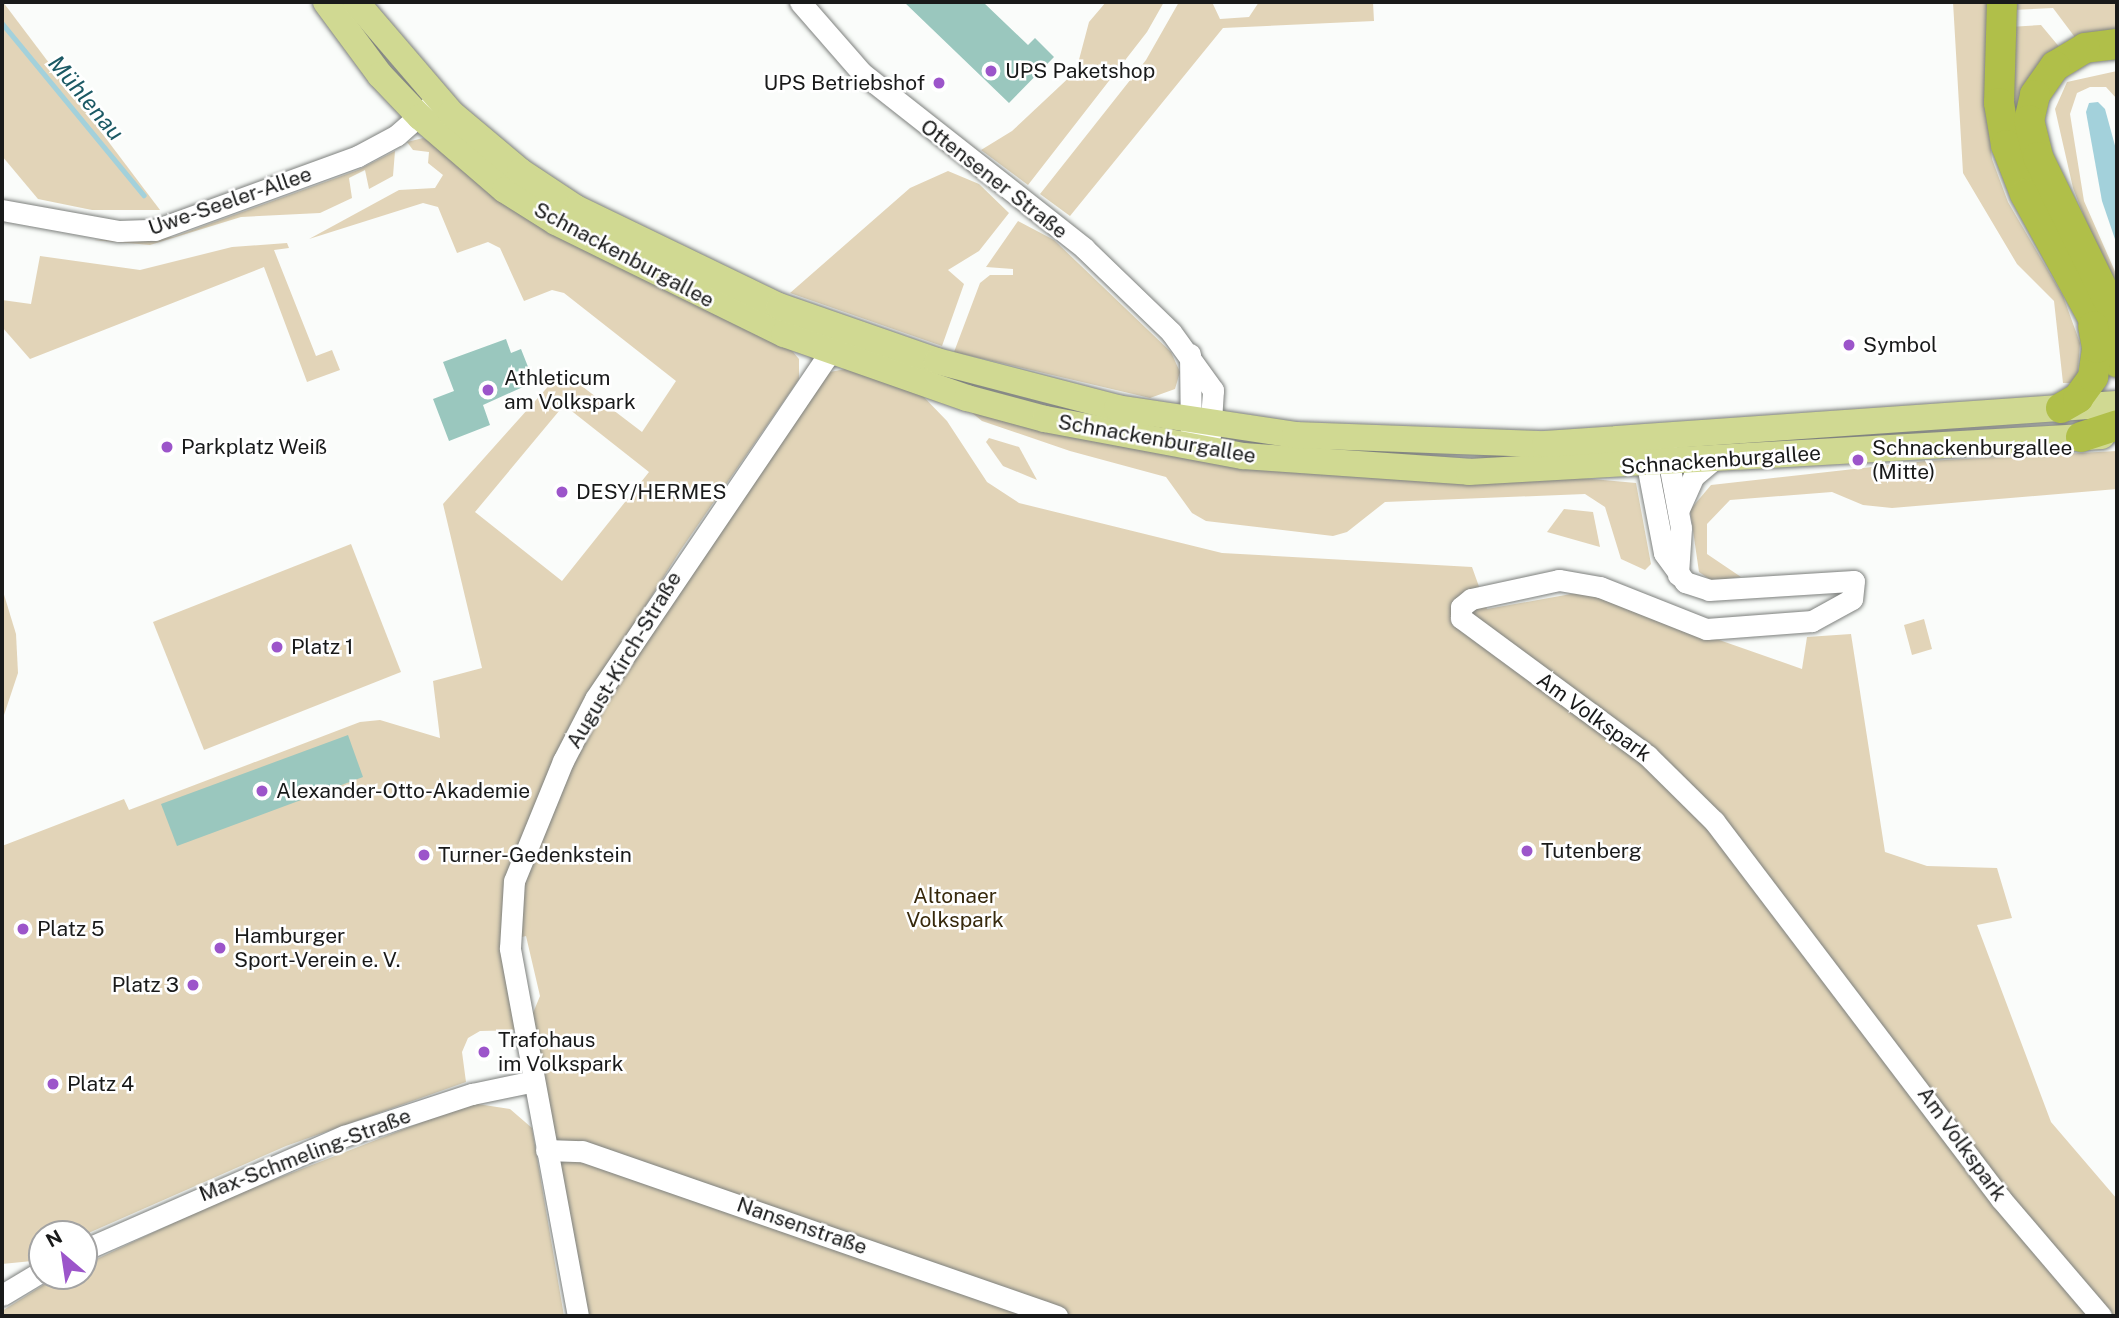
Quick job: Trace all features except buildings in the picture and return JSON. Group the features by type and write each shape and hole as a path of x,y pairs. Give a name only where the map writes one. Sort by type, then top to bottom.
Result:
{"highway":[{"path":"2002,2 2002,130 2025,194 2105,320 2093,377 2078,398 2061,408"},
{"path":"2117,44 2085,48 2055,66 2035,95 2029,120 2038,157 2105,320 2117,362"},
{"path":"2081,437 2117,425"}],"main road":[{"name":"Schnackenburgallee","path":"326,2 380,75 565,201 834,339 1045,419 1199,449 1401,470 1657,464 2117,435"},
{"name":"Schnackenburgallee","path":"356,2 429,108"},
{"name":"Schnackenburgallee","path":"834,339 1188,421 1414,443 1545,444 2117,404"}],"street":[{"name":"Ottensener Straße","path":"800,2 862,73 1084,248 1190,354 1213,390 1214,425"},
{"name":"Uwe-Seeler-Allee","path":"2,210 119,231 155,230 358,156 429,108"},
{"name":"August-Kirch-Straße","path":"578,1316 509,936 514,881 563,761 631,640 834,339"},
{"path":"1190,354 1194,381 1188,421 1199,449"},
{"path":"1199,449 1214,425"},
{"path":"1653,436 1664,554 1678,575"},
{"path":"1678,575 1679,509 1694,476 1712,461"},
{"path":"1657,464 1679,509"},
{"name":"Am Volkspark","path":"1678,575 1709,590 1854,581 1855,592 1840,609 1812,621 1738,629 1690,625 1571,580 1471,599 1460,613 1464,623 1648,756 1714,821 2001,1199 2101,1316"},
{"name":"Max-Schmeling-Straße","path":"98,1244 331,1141 451,1100 534,1081"},
{"name":"Nansenstraße","path":"546,1150 582,1151 1057,1316"},
{"path":"2,1296 28,1280"}],"green space":[{"path":"2,2 160,210 92,210 38,199 2,156"},
{"path":"1106,2 1164,2 1147,32 1028,185 981,150 1012,131 1076,71 1089,22"},
{"path":"1179,2 1212,2 1220,19 1249,17 1259,2 1373,2 1374,21 1223,28 1070,216 1040,194 1146,60"},
{"path":"1953,2 1990,2 1986,106 1992,159 2008,202 2063,296 2080,343 2077,383 2063,383 2054,301 2017,264 1963,173"},
{"path":"2013,2 2117,2 2117,35 2077,40 2053,8 2013,10"},
{"path":"2041,25 2061,49 2047,61 2034,184 2008,94 2009,27"},
{"path":"2117,71 2117,99 2106,87 2090,87 2077,93 2070,114 2084,201 2117,276 2117,301 2073,188 2055,109 2067,82"},
{"path":"423,138 788,346 799,359 799,379 680,551 587,699 504,889 502,945 517,1030 480,1031 468,1038 462,1052 466,1082 286,1146 98,1229 98,1220 28,1220 28,1261 2,1264 2,846 124,799 129,810 360,722 380,720 440,738 433,681 482,668 443,504 562,371 642,432 676,381 564,293 552,290 524,301 500,248 488,242 457,253 438,207 423,203 309,239 399,190 435,188 443,175 428,163 429,152 413,150 407,142","holes":["564,405 649,472 562,581 475,512"]},
{"path":"395,151 393,176 369,189 365,170 349,178 352,198 320,213 241,217 150,245 94,240 173,237 358,170"},
{"path":"948,171 979,184 1009,213 979,251 948,270 964,284 942,346 790,293 910,188"},
{"path":"1018,221 1054,240 1171,352 1180,372 1175,389 1150,398 954,352 980,283 990,275 1013,275 1013,269 986,267"},
{"path":"287,243 289,248 274,250 316,356 332,350 340,370 307,382 264,267 30,359 2,327 2,300 31,304 40,256 140,270 232,247"},
{"name":"Altonaer Volkspark","path":"850,368 919,392 947,421 987,482 1019,503 1222,553 1472,567 1487,609 1582,592 1802,669 1807,637 1851,634 1885,852 1927,866 1997,868 2012,918 1977,925 2051,1122 2117,1199 2117,1316 586,1316 533,1013 540,996 526,936 518,938 522,885 568,764 600,708 814,387 830,372"},
{"path":"971,412 1050,430 1636,483 1651,564 1645,570 1621,559 1605,507 1585,494 1385,502 1347,532 1333,536 1206,521 1192,513 1166,477 1070,451 982,421"},
{"path":"989,438 1019,447 1037,480 1003,466 986,442"},
{"path":"2117,451 2117,489 1892,508 1863,505 1832,492 1730,500 1707,524 1707,554 1741,577 1712,581 1699,572 1690,510 1711,485 1926,461"},
{"path":"1564,509 1593,512 1600,547 1547,532"},
{"name":"Platz 1","path":"351,544 401,672 204,750 153,622"},
{"path":"2,588 16,634 18,673 2,721"},
{"path":"1924,619 1932,649 1912,655 1904,625"},
{"path":"471,1103 510,1109 532,1128 564,1316 2,1316 2,1311 35,1290 98,1290 98,1258 222,1200"}],"water":[{"path":"2098,102 2105,109 2117,153 2117,245 2102,201 2086,112 2089,103"}],"waterway":[{"name":"Mühlenau","path":"2,23 144,195"}],"place":[{"name":"UPS Paketshop","path":"991,71"},
{"name":"UPS Betriebshof","path":"939,83"},
{"name":"Symbol","path":"1849,345"},
{"name":"Athleticum am Volkspark","path":"488,390"},
{"name":"Parkplatz Weiß","path":"167,447"},
{"name":"Schnackenburgallee (Mitte)","path":"1858,460"},
{"name":"DESY/HERMES","path":"562,492"},
{"name":"Platz 1","path":"277,647"},
{"name":"Alexander-Otto-Akademie","path":"262,791"},
{"name":"Tutenberg","path":"1527,851"},
{"name":"Turner-Gedenkstein","path":"424,855"},
{"name":"Platz 5","path":"23,929"},
{"name":"Hamburger Sport-Verein e. V.","path":"220,948"},
{"name":"Platz 3","path":"193,985"},
{"name":"Trafohaus im Volkspark","path":"484,1052"},
{"name":"Platz 4","path":"53,1084"}]}
